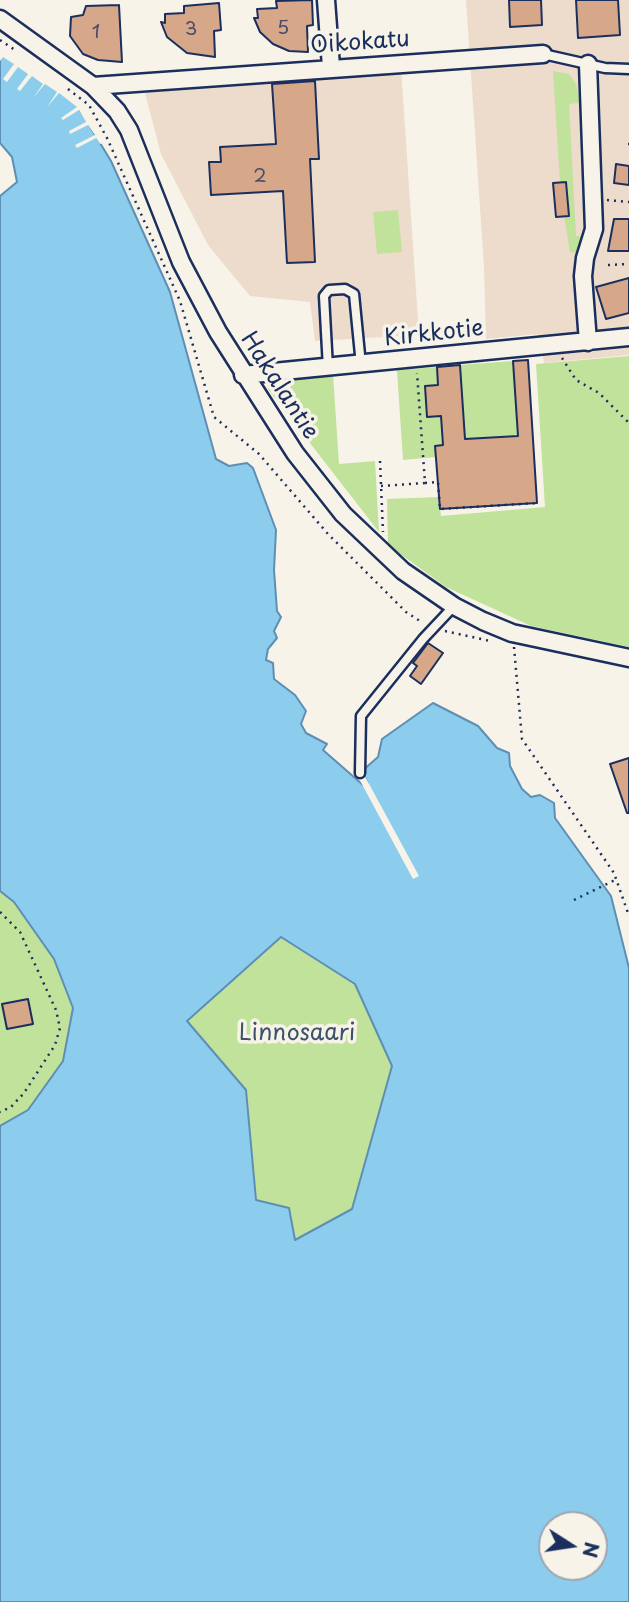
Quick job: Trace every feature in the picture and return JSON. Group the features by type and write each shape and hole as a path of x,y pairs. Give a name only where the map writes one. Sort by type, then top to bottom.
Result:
{"street":[{"path":"326,0 331,67"},
{"name":"Hakalantie","path":"0,19 93,86 117,111 129,130 181,262 243,375 295,453 343,514 403,571 454,606 512,633 629,658"},
{"name":"Oikokatu","path":"93,86 543,54"},
{"path":"588,64 594,229 584,258 583,276 588,342"},
{"name":"Kirkkotie","path":"243,375 629,337"}],"lane":[{"name":"Oikokatu","path":"543,54 588,64 629,69"},
{"path":"328,368 324,296 329,290 345,289 354,294 361,365"},
{"path":"360,773 361,716 423,639 454,606"}],"path":[{"path":"593,199 629,202"},
{"path":"608,265 629,264"},
{"path":"554,345 576,380 599,393 629,423"},
{"path":"416,359 425,483"},
{"path":"380,461 384,539"},
{"path":"381,486 438,482 440,509 537,503"},
{"path":"514,647 522,739 616,880 629,916"},
{"path":"573,900 616,880"},
{"path":"0,912 20,932 56,1010 60,1027 55,1045 24,1093 11,1107 0,1112"}],"shaded area":[{"path":"466,0 629,0 629,355 544,363 538,334 486,339 484,267"},
{"path":"401,68 419,335 315,341 310,302 250,296 208,245 161,154 145,93"}],"green space":[{"path":"553,71 569,74 577,86 579,103 569,104 576,236 587,236 576,253 570,252 564,216 569,215 566,183 560,183"},
{"path":"398,210 402,252 377,254 373,212"},
{"path":"629,356 629,647 531,626 446,587 388,545 387,499 439,497 441,516 545,507 536,364"},
{"path":"513,361 518,436 465,439 460,365"},
{"path":"437,367 438,385 425,386 427,417 441,416 443,445 436,457 403,460 397,370"},
{"path":"333,375 339,464 375,461 379,532 268,389 267,382 275,379"},
{"path":"0,891 14,902 54,959 73,1008 63,1061 28,1110 0,1126"},
{"name":"Linnosaari","path":"281,937 355,984 392,1066 352,1209 295,1241 256,1200 246,1090 187,1021"}],"water":[{"path":"0,53 75,102 111,161 170,292 216,459 229,466 247,463 253,468 276,530 274,570 277,611 281,617 274,631 277,638 268,649 266,660 273,663 274,679 295,695 306,711 301,724 306,733 327,744 323,750 363,785 368,784 362,771 378,757 382,739 433,703 478,726 497,748 509,753 510,766 522,789 531,797 540,795 554,803 555,818 611,896 629,968 629,1602 0,1602 0,1126 28,1110 63,1061 73,1008 54,959 14,902 0,891 0,196 17,182 12,157 0,143","holes":["281,937 355,984 392,1066 352,1209 295,1240 289,1208 256,1200 246,1090 187,1021"]}],"pier":[{"path":"0,50 80,103 103,143 100,144 96,138 77,148 75,145 95,135 88,125 70,134 69,131 86,122 79,110 63,120 61,118 77,107 59,93 47,107 57,92 45,84 33,98 43,84 32,76 20,91 17,89 28,74 18,67 7,82 3,79 14,64 3,57 0,61"},
{"path":"362,771 419,876 413,879 357,775 364,781 359,773"}],"building":[{"path":"312,0 313,25 307,26 308,52 289,51 273,44 260,32 254,18 258,18 257,9 277,8 276,1"},
{"path":"509,0 541,0 542,25 510,27"},
{"path":"576,0 618,0 620,35 578,38"},
{"path":"219,3 221,30 214,31 215,57 187,53 167,37 161,22 165,23 165,14 184,13 184,6"},
{"path":"119,5 122,62 98,60 83,54 70,36 71,17 83,15 86,6"},
{"path":"315,81 319,159 310,159 315,262 287,263 283,191 211,195 209,162 221,162 220,147 276,144 272,84"},
{"path":"616,164 629,166 629,185 614,183"},
{"path":"566,182 569,216 556,217 553,183"},
{"path":"614,219 629,219 629,251 608,251"},
{"path":"629,278 629,313 606,319 596,287"},
{"path":"528,360 537,503 440,509 435,446 443,445 441,416 427,417 425,386 438,385 437,367 460,365 465,439 518,436 513,361"},
{"path":"428,643 443,653 421,684 410,676 417,666 413,663"},
{"path":"629,758 629,813 627,813 610,764"},
{"path":"28,999 33,1024 7,1029 2,1004"}]}
